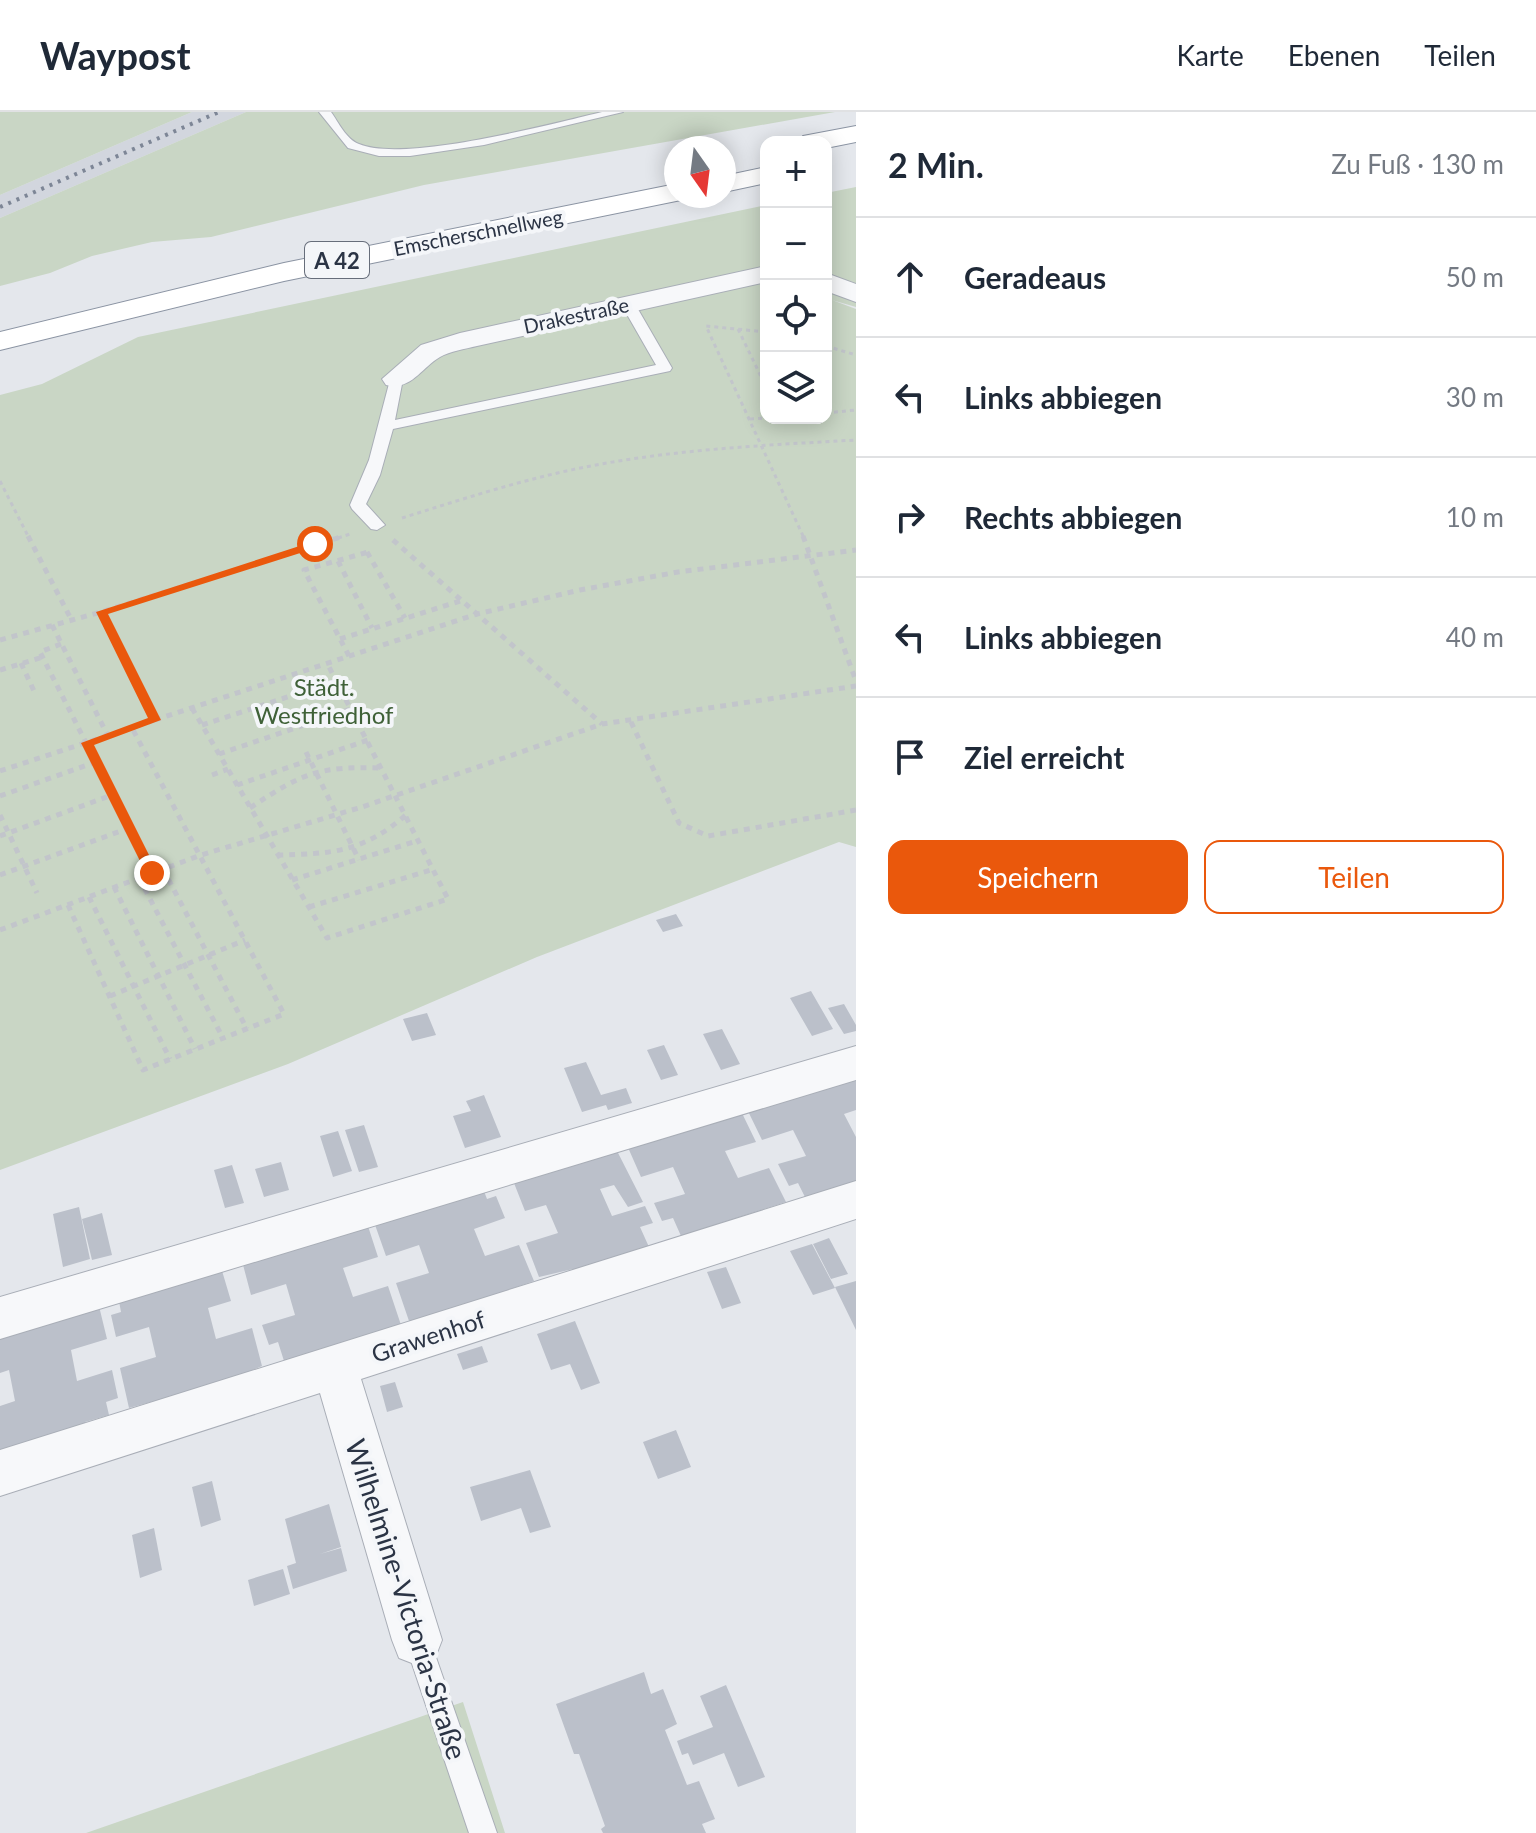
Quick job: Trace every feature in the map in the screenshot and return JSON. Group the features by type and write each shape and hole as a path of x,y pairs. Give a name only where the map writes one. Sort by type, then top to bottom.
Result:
{"highway":[{"path":"832,138 856,134"},
{"path":"736,156 760,151"},
{"path":"832,164 856,161"},
{"name":"Emscherschnellweg","path":"509,199 664,168"},
{"path":"736,181 760,176"},
{"name":"Emscherschnellweg","path":"0,341 284,272 664,195"},
{"name":"Emscherschnellweg","path":"0,314 293,244 479,205"}],"street":[{"name":"Drakestraße","path":"396,379 431,351 760,275"},
{"path":"832,284 856,294"},
{"path":"0,1318 856,1063"},
{"name":"Grawenhof","path":"0,1473 856,1200"},
{"name":"Wilhelmine-Victoria-Straße","path":"334,1365 417,1640"}],"lane":[{"path":"325,112 349,144 359,149 387,153 463,145 617,112"},
{"path":"386,426 665,368 628,304"},
{"path":"377,525 358,505 370,484 396,379"},
{"name":"Wilhelmine-Victoria-Straße","path":"417,1640 483,1833"}],"path":[{"path":"0,930 201,855 397,795 602,724 631,722 856,683 812,555 706,326 760,331"},
{"path":"738,329 760,375"},
{"path":"832,348 856,355"},
{"path":"832,412 856,410"},
{"path":"750,419 760,418"},
{"path":"0,640 547,475 702,449 856,440"},
{"path":"0,481 71,619"},
{"path":"0,503 10,500"},
{"path":"377,525 602,724"},
{"path":"349,656 304,570 396,543"},
{"path":"0,771 477,614 580,590 664,575 856,550"},
{"path":"367,552 405,618"},
{"path":"338,561 372,628"},
{"path":"340,639 461,600"},
{"path":"101,612 155,720"},
{"path":"52,625 108,736"},
{"path":"61,644 40,652 152,873"},
{"path":"0,670 43,657"},
{"path":"21,663 34,691"},
{"path":"192,708 327,938 448,899 327,663"},
{"path":"202,725 336,681"},
{"path":"219,754 351,709"},
{"path":"631,722 679,823 708,836 856,810"},
{"path":"68,905 143,1070 284,1014 132,728"},
{"path":"237,785 368,740"},
{"path":"306,752 359,860"},
{"path":"0,796 96,762"},
{"path":"250,808 316,768 383,768"},
{"path":"212,775 228,769"},
{"path":"0,836 112,795"},
{"path":"277,855 354,849 378,840 407,814"},
{"path":"0,815 37,893"},
{"path":"0,875 129,828"},
{"path":"292,880 420,840"},
{"path":"163,869 247,1029"},
{"path":"308,907 434,869"},
{"path":"139,878 223,1038"},
{"path":"114,887 195,1049"},
{"path":"89,897 170,1059"},
{"path":"109,996 245,940"}],"shaded area":[{"path":"192,112 246,112 0,218 0,195"}],"green space":[{"path":"0,112 192,112 0,195"},
{"path":"246,112 835,112 700,136 664,136 664,142 424,185 211,237 152,242 92,256 50,273 0,286 0,218"},
{"name":"Städt. Westfriedhof","path":"856,187 856,307 832,300 832,192"},
{"name":"Städt. Westfriedhof","path":"760,206 760,424 832,424 832,300 856,309 856,847 839,842 537,957 288,1064 0,1170 0,395 42,384 138,337"},
{"path":"463,1702 505,1833 86,1833"}],"building":[{"path":"676,914 683,926 663,932 656,920"},
{"path":"811,991 833,1029 812,1036 790,998"},
{"path":"844,1004 856,1025 856,1031 844,1034 828,1008"},
{"path":"427,1013 436,1035 412,1041 403,1019"},
{"path":"722,1029 740,1064 721,1070 703,1034"},
{"path":"664,1045 678,1075 661,1080 647,1050"},
{"path":"586,1062 601,1095 626,1088 632,1103 608,1110 606,1105 582,1112 564,1068"},
{"path":"856,1074 856,1110 844,1114 856,1137 856,1183 805,1197 798,1183 789,1186 778,1164 806,1156 793,1130 762,1140 746,1107"},
{"path":"484,1095 501,1137 465,1148 453,1116 471,1111 466,1101"},
{"path":"740,1109 756,1142 725,1151 738,1178 769,1168 786,1202 681,1236 673,1218 662,1221 654,1203 685,1194 673,1167 641,1177 626,1143"},
{"path":"364,1125 378,1167 359,1172 345,1130"},
{"path":"338,1131 352,1171 333,1177 320,1136"},
{"path":"615,1147 643,1202 628,1207 614,1185 600,1189 612,1216 645,1206 653,1223 640,1227 649,1247 574,1272 573,1269 539,1277 526,1243 558,1233 546,1205 525,1211 512,1178"},
{"path":"281,1162 289,1190 264,1197 255,1169"},
{"path":"232,1165 244,1203 225,1208 214,1170"},
{"path":"482,1186 487,1199 496,1196 505,1218 474,1229 485,1256 519,1245 534,1281 500,1295 409,1321 396,1283 429,1273 419,1245 386,1256 374,1222"},
{"path":"79,1207 90,1259 63,1267 53,1214"},
{"path":"102,1213 112,1255 92,1260 82,1219"},
{"path":"367,1223 378,1257 343,1268 353,1297 388,1286 401,1325 284,1361 278,1342 269,1345 262,1325 295,1315 286,1284 251,1295 242,1261"},
{"path":"829,1238 848,1274 831,1279 813,1244"},
{"path":"812,1244 835,1288 813,1295 790,1251"},
{"path":"220,1264 231,1301 208,1308 216,1339 252,1328 262,1366 227,1381 129,1408 120,1368 156,1357 149,1327 116,1337 111,1315 121,1312 118,1296"},
{"path":"726,1267 741,1303 722,1309 707,1272"},
{"path":"856,1281 856,1330 835,1287"},
{"path":"98,1302 107,1339 71,1350 77,1381 112,1370 118,1398 106,1402 109,1415 0,1450 0,1406 15,1401 9,1370 0,1373 0,1330"},
{"path":"575,1321 600,1383 581,1390 570,1364 551,1370 537,1334"},
{"path":"482,1346 488,1362 463,1370 457,1354"},
{"path":"395,1382 403,1407 387,1412 380,1386"},
{"path":"676,1430 691,1467 658,1479 643,1442"},
{"path":"530,1470 551,1527 530,1533 521,1508 481,1521 470,1487"},
{"path":"212,1481 221,1520 201,1527 192,1487"},
{"path":"329,1504 341,1547 320,1554 341,1548 347,1571 293,1589 287,1566 296,1563 285,1519"},
{"path":"154,1528 162,1570 140,1578 132,1535"},
{"path":"283,1569 290,1594 254,1606 248,1580"},
{"path":"644,1672 651,1694 663,1689 677,1724 665,1730 687,1785 699,1781 715,1819 702,1824 706,1833 603,1833 601,1829 605,1826 579,1754 574,1754 556,1704"},
{"path":"726,1685 765,1777 738,1787 724,1753 693,1765 688,1753 682,1755 677,1741 713,1727 700,1696"}],"railway":[{"path":"0,207 219,112"}],"route":[{"path":"152,873 87,743 155,720 101,612 315,544"}]}
